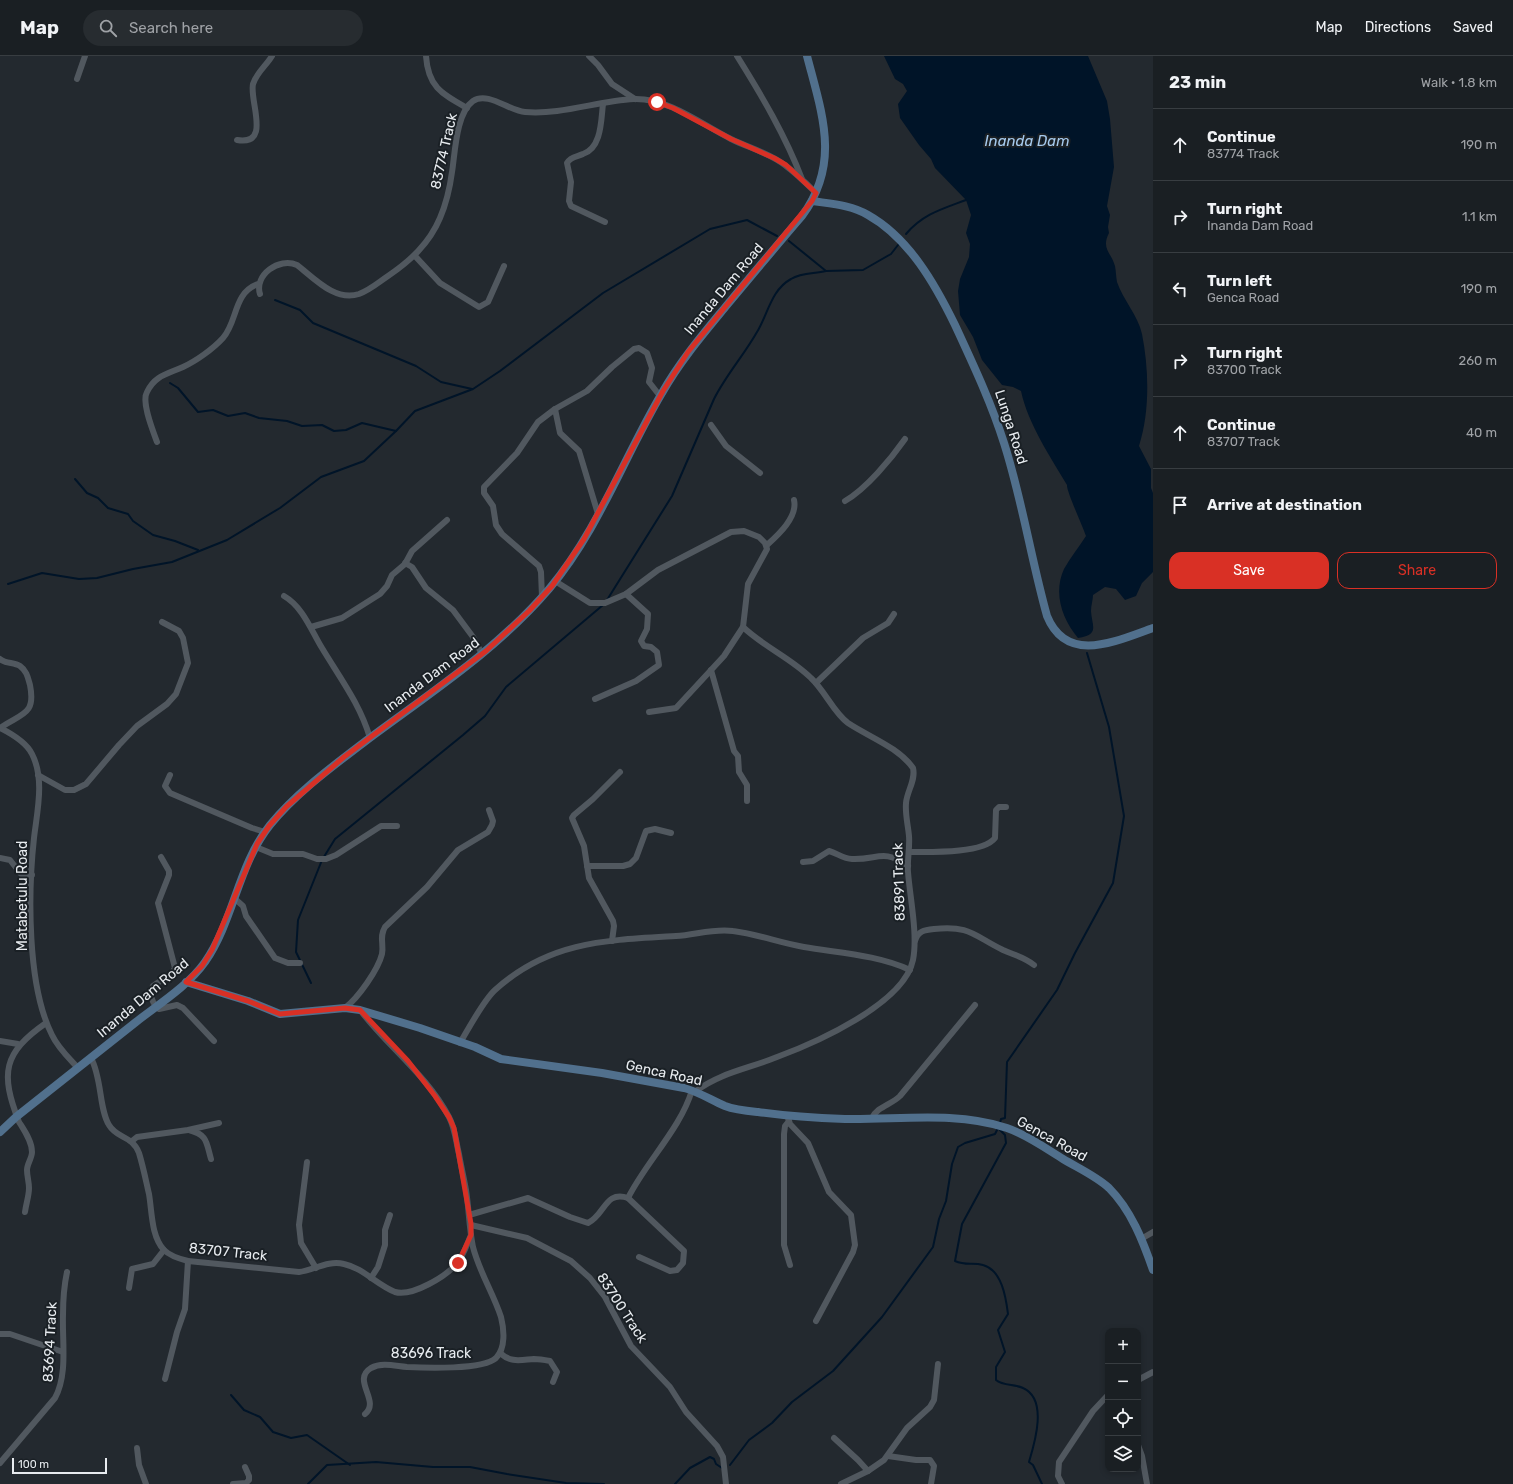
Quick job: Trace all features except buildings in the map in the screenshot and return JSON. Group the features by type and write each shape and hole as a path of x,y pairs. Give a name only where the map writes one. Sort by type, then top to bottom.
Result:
{"street":[{"path":"77,79 85,56"},
{"path":"237,140 248,140 252,138 256,132 258,121 252,102 253,84 259,71 272,56"},
{"path":"426,56 434,84 446,96 467,108"},
{"path":"589,56 598,65 612,84 635,99"},
{"path":"737,56 767,103 784,135 803,181"},
{"name":"Inanda Dam Road","path":"0,1132 16,1117 156,1007 186,982 202,966 212,950 256,847 265,832 286,807 316,780 482,654 529,611 555,581 584,539 660,396 688,352 812,201 816,193 825,163 823,126 808,56"},
{"name":"83774 Track","path":"157,442 146,402 146,393 152,383 162,375 188,364 223,338 245,291 258,284 260,278 274,266 283,262 292,262 334,292 352,295 370,289 415,256 432,234 440,219 452,173 457,135 467,108 474,101 489,99 524,112 567,110 635,99 657,102 691,116 731,139 774,158 786,165 816,193"},
{"path":"603,104 601,122 595,144 587,153 571,158 567,163 571,182 569,201 571,206 605,222"},
{"name":"Lunga Road","path":"812,201 848,207 868,215 880,223 896,236 925,271 947,309 984,387 1004,444 1046,616 1056,633 1070,644 1089,646 1134,635 1153,628"},
{"path":"415,256 440,283 479,307 488,302 504,266"},
{"path":"258,284 260,294"},
{"path":"542,597 541,572 539,566 502,534 496,525 493,506 483,489 517,453 538,422 587,391 612,367 634,349 639,348 645,351 649,356 652,368 649,382 660,396"},
{"path":"555,410 560,432 579,451 598,514"},
{"path":"711,425 726,446 760,473"},
{"path":"846,501 853,497 877,472 905,439"},
{"path":"649,712 676,708 724,656 743,627 748,584 765,553 767,545 794,514 796,507 794,500"},
{"path":"311,627 342,618 369,602 387,586 392,575 405,563 412,551 447,520"},
{"path":"555,581 594,604 605,603 626,594 658,570 728,534 744,531 759,537 767,545"},
{"path":"405,563 412,567 426,588 453,610 473,637 482,654"},
{"path":"595,699 636,681 659,665 657,652 651,646 644,646 641,640 648,629 648,614 626,594"},
{"path":"284,596 293,602 311,627 362,714 370,738"},
{"path":"816,683 863,638 888,623 894,614"},
{"path":"38,775 65,790 69,791 80,787 95,775 109,756 137,726 172,700 186,672 188,663 183,638 179,631 162,622"},
{"name":"83891 Track","path":"694,1091 719,1076 774,1058 835,1032 886,998 900,985 910,970 913,961 914,945 908,866 909,835 905,805 913,778 913,768 906,760 881,742 847,722 816,683 803,671 760,642 743,627"},
{"path":"0,659 3,662 20,665 23,669 29,679 32,702 27,711 0,728"},
{"path":"711,670 734,751 738,756 740,772 747,785 747,802"},
{"name":"Matabetulu Road","path":"0,728 16,737 27,747 32,754 38,775 31,914 38,1000 52,1037 78,1068"},
{"path":"612,941 614,926 613,921 594,886 587,866 584,846 572,817 598,795 620,772"},
{"path":"170,775 164,786 170,793 252,828 265,832"},
{"path":"909,852 975,848 990,843 995,838 996,810 999,807 1006,807"},
{"path":"345,1008 360,995 380,959 382,951 381,934 385,927 427,887 458,850 488,832 493,821 489,810"},
{"path":"256,847 273,854 302,854 317,859 326,859 336,856 380,826 397,826"},
{"path":"587,866 630,864 636,858 646,831 655,829 671,834"},
{"path":"803,862 813,861 829,851 845,859 889,855 908,866"},
{"path":"161,857 169,871 168,878 158,903 175,968 151,989 151,995 156,1007 162,1010 177,1005 183,1008 214,1041"},
{"path":"0,858 10,860 21,874 32,875"},
{"path":"234,898 243,906 246,916 275,958 288,963 300,964"},
{"path":"914,945 918,934 922,931 956,927 972,933 1003,950 1026,958 1034,965"},
{"path":"460,1043 494,991 532,963 559,951 612,941 637,937 678,936 713,931 732,931 755,935 802,947 892,963 910,970"},
{"name":"Genca Road","path":"186,982 248,1001 280,1014 345,1008 360,1010 391,1019 501,1059 602,1073 694,1091 725,1106 737,1109 788,1118 846,1119 919,1117 951,1119 981,1122 1014,1131 1096,1178 1108,1188 1128,1212 1141,1239 1153,1270"},
{"path":"872,1118 878,1109 900,1096 975,1005"},
{"path":"360,1010 408,1061 435,1096 449,1117 454,1128 471,1224 471,1235 476,1255 501,1318 503,1341 500,1353 506,1358 518,1361 534,1359 550,1361 557,1372 553,1382"},
{"path":"25,1212 29,1188 27,1168 32,1152 25,1130 5,1096 3,1075 5,1065 18,1044 46,1023"},
{"path":"0,1041 18,1044"},
{"path":"91,1058 98,1076 108,1125 117,1133 132,1141 139,1153 156,1234 164,1250 153,1264 132,1270 129,1288"},
{"path":"628,1198 640,1175 684,1112 694,1091"},
{"path":"788,1118 808,1143 832,1197 851,1215 855,1245 849,1261 816,1320"},
{"path":"788,1118 784,1134 784,1245 790,1265"},
{"path":"132,1141 137,1137 188,1130 219,1123"},
{"path":"188,1130 200,1133 205,1138 211,1158"},
{"path":"307,1162 299,1225 301,1243 316,1268"},
{"path":"469,1215 528,1198 570,1217 588,1223 594,1219 614,1197 622,1196 628,1198 684,1251 683,1263 677,1270 670,1270 639,1257"},
{"path":"371,1278 378,1267 385,1246 385,1230 390,1215"},
{"name":"83700 Track","path":"471,1224 528,1238 571,1261 590,1278 605,1296 631,1346 667,1384 686,1412 717,1446 723,1457 726,1484"},
{"path":"1141,1239 1153,1232"},
{"name":"83707 Track","path":"164,1250 172,1256 188,1261 288,1271 308,1271 326,1264 343,1264 395,1292 402,1293 417,1289 433,1282 452,1269 462,1255 471,1235"},
{"path":"165,1379 177,1332 185,1309 188,1261"},
{"name":"83694 Track","path":"0,1463 55,1398 60,1389 63,1352 62,1315 67,1272"},
{"path":"0,1334 10,1334 63,1352"},
{"name":"83696 Track","path":"365,1414 369,1410 370,1403 363,1383 364,1376 368,1371 377,1366 466,1366 491,1361 500,1353"},
{"path":"841,1484 878,1465 888,1456 907,1428 933,1403 938,1364"},
{"path":"1141,1378 1153,1372"},
{"path":"1062,1484 1058,1476 1059,1462 1101,1401 1105,1398"},
{"path":"834,1438 868,1471"},
{"path":"137,1448 139,1465 146,1484"},
{"path":"1141,1453 1146,1484"},
{"path":"888,1456 916,1460 930,1460 934,1466 931,1484"},
{"path":"233,1484 246,1483 249,1480 250,1476 246,1467"}],"water":[{"name":"Inanda Dam","path":"884,56 1088,56 1107,101 1114,167 1107,206 1110,215 1108,227 1109,233 1106,247 1115,266 1117,282 1140,327 1144,347 1147,376 1147,405 1143,433 1139,446 1151,469 1151,488 1153,493 1153,572 1142,583 1136,596 1125,600 1116,589 1105,587 1093,595 1091,611 1093,629 1092,632 1085,636 1078,638 1072,631 1061,605 1059,587 1064,569 1086,536 1067,485 1034,428 1021,391 1013,387 1002,385 982,360 973,337 960,315 958,291 960,279 969,257 970,244 966,233 971,215 966,200 935,168 931,159 900,118 898,104 907,91 903,84 895,79"}],"waterway":[{"path":"906,234 912,227 933,213 966,200"},
{"path":"8,584 42,573 79,579 97,578 133,569 172,562 227,540 280,508 321,477 364,461 415,411 473,389 500,371 603,293 710,229 747,220 777,236"},
{"path":"789,241 826,271 863,270 891,254 898,245"},
{"path":"607,600 672,496 714,399 757,332 774,296 784,284 795,277 804,274 826,271"},
{"path":"275,300 300,310 313,323 416,366 441,382 472,389"},
{"path":"170,383 178,388 198,412 213,410 228,416 245,413 259,418 287,421 302,426 322,425 334,431 346,430 362,423 396,431"},
{"path":"75,479 87,493 98,498 108,508 128,514 133,521 153,535 175,541 198,550"},
{"path":"311,983 296,952 298,920 322,860 335,839 485,716 506,687 603,605"},
{"path":"1000,1123 1001,1119 1005,1118 1007,1062 1057,990 1075,953 1113,883 1124,816 1109,727 1087,653"},
{"path":"730,1465 749,1440 772,1423 792,1402 833,1371 882,1317 933,1247 939,1219 946,1201 952,1164 958,1147 965,1143 995,1134 998,1128 1005,1135 1006,1143 962,1224 955,1261 979,1264 989,1268 999,1278 1002,1285 1008,1314 998,1330 1005,1352 996,1367 996,1380 1023,1388 1031,1394 1035,1401 1038,1422 1029,1462 1033,1465 1042,1484"},
{"path":"231,1395 244,1410 260,1417 273,1432 291,1438 307,1435 350,1465"},
{"path":"675,1484 690,1468 710,1457 714,1459 716,1464 722,1468"},
{"path":"308,1484 327,1465 376,1462 433,1467 470,1467 566,1483 604,1484"}],"route":[{"path":"458,1263 471,1235 471,1224 454,1128 442,1106 408,1061 367,1020 360,1010 345,1008 304,1013 280,1014 248,1001 198,987 186,982 202,966 219,937 246,867 257,844 269,826 286,807 344,757 486,651 529,611 552,586 584,539 615,484 649,416 688,352 802,216 812,201 816,193 786,165 731,139 691,116 657,102"}]}
